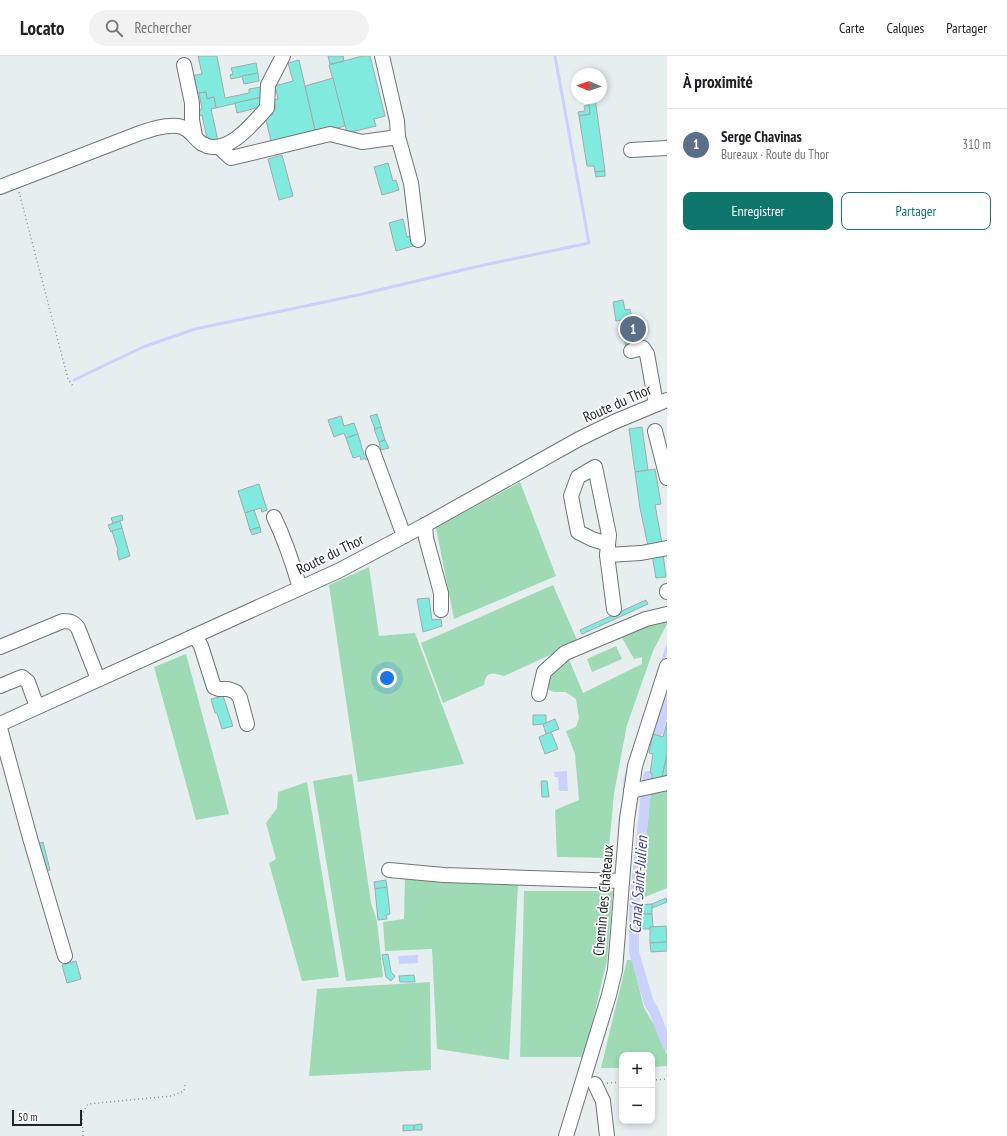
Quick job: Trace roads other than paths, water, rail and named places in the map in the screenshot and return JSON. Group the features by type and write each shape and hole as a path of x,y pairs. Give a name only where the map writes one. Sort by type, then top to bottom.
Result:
{"street":[{"path":"0,187 140,133 160,127 177,126 185,128 202,144 213,148 224,146 236,140 267,108 268,85 283,56"},
{"path":"382,56 397,121 398,137 411,182 418,240"},
{"path":"184,65 192,103 192,120 195,136"},
{"path":"219,147 231,158 330,134 362,142 398,137"},
{"path":"631,150 667,148"},
{"path":"631,351 643,348 647,354 661,402"},
{"name":"Route du Thor","path":"0,724 338,571 425,525 579,439 661,402"},
{"path":"655,431 667,478"},
{"path":"373,452 404,536"},
{"path":"614,609 608,549 609,535 595,467 578,477 571,496 578,532 608,549 641,553 667,548"},
{"path":"274,518 281,533 300,588"},
{"path":"425,525 426,538 441,593 441,610"},
{"path":"539,694 544,672 565,652 646,618 667,614"},
{"path":"0,648 63,621 69,621 75,624 78,628 99,679"},
{"path":"195,636 201,646 214,687 236,692 240,698 247,724"},
{"name":"Chemin des Châteaux","path":"566,1136 609,995 615,970 627,819 635,766 667,666"},
{"path":"0,686 22,677 28,682 36,707"},
{"path":"0,728 30,838 65,956"},
{"path":"631,791 667,783"},
{"path":"389,870 444,875 622,881"},
{"path":"595,1084 603,1101 607,1136"}],"water":[{"path":"567,771 568,791 559,791 558,777 555,777 554,772"},
{"path":"418,955 418,963 399,964 398,956"}],"waterway":[{"path":"74,380 143,347 195,329 358,295 475,267 589,243 555,56"},
{"path":"662,664 667,647"},
{"name":"Canal Saint-Julien","path":"658,732 667,699"},
{"path":"625,789 625,779 627,773"},
{"name":"Canal Saint-Julien","path":"647,784 648,776"},
{"name":"Canal Saint-Julien","path":"646,793 634,906 634,952 649,1003 654,1011 667,1045"}],"place":[{"name":"Serge Chavinas","path":"633,329"}]}
